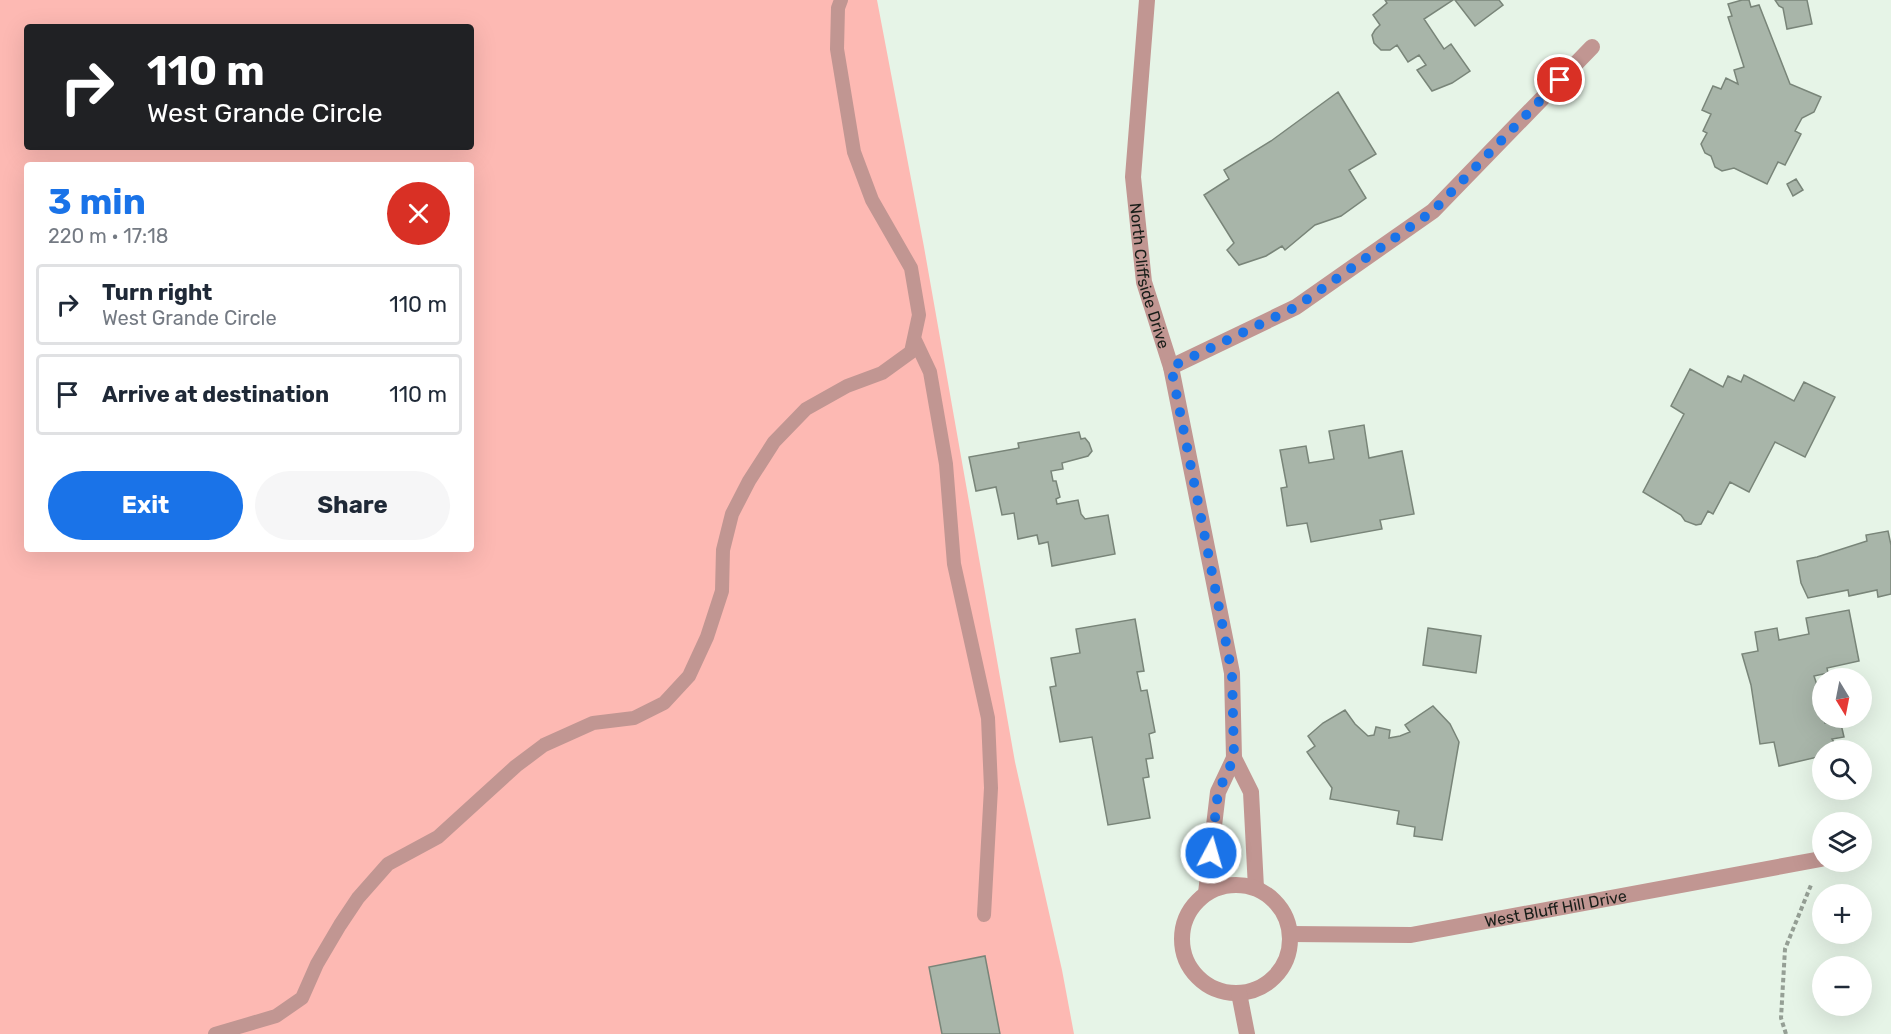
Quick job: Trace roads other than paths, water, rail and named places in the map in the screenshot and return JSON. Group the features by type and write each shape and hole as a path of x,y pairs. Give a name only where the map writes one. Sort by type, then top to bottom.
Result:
{"street":[{"name":"North Cliffside Drive","path":"1147,0 1133,177 1144,282 1171,367 1232,673 1234,758 1251,792 1256,888"},
{"path":"1171,367 1296,307 1433,211 1592,47"},
{"name":"North Cliffside Drive","path":"1206,893 1218,792 1234,758"},
{"name":"West Bluff Hill Drive","path":"1290,934 1411,935 1812,861"},
{"path":"1233,884 1256,888 1278,904 1285,915 1290,944 1285,962 1268,983 1258,989 1239,993 1212,988 1202,982 1189,968 1185,959 1181,940 1188,912 1206,893 1233,884"},
{"path":"1239,993 1247,1034"}],"lane":[{"path":"215,1034 276,1016 302,998 340,925 358,898 388,864 438,837 516,766 544,745 593,723 634,718 664,703 689,676 707,637 722,591 723,550 732,514 774,442 806,409 847,386 882,373 911,352 918,315 911,268 872,200 854,152 837,49 838,8 841,0"},
{"path":"914,338 930,372 946,464 954,564 988,718 991,788 984,915"}]}
